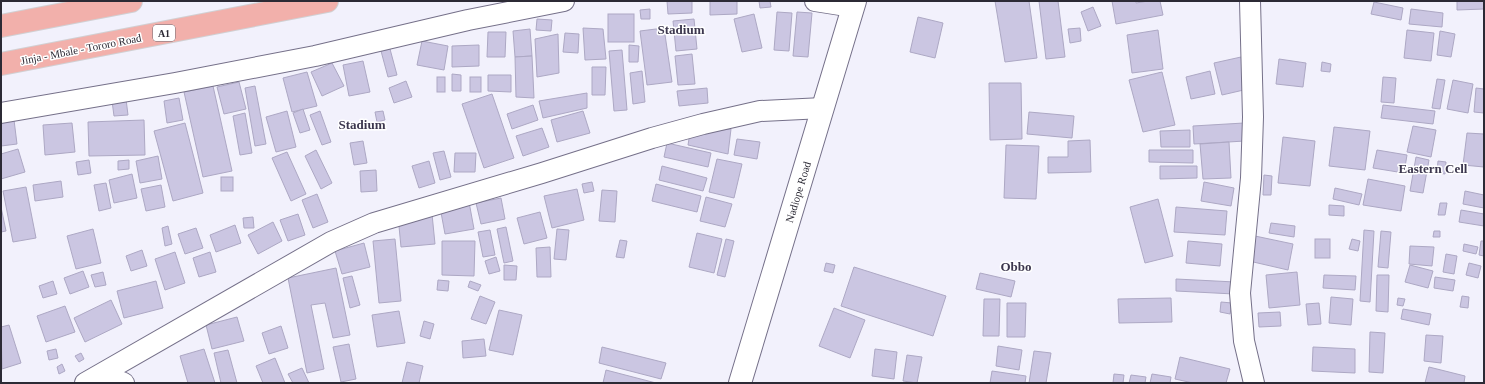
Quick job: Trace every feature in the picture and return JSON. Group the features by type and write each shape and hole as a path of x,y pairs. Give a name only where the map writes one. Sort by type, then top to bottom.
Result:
{"highway":[{"path":"1,26 131,1"},
{"name":"Jinja - Mbale - Tororo Road","path":"1,64 327,1"}],"street":[{"path":"1,113 176,83 315,56 468,20 564,1"},
{"path":"815,1 854,4"},
{"path":"1250,1 1253,109 1251,171 1240,293 1244,341 1254,383"},
{"name":"Nadiope Road","path":"740,383 854,4"},
{"path":"85,383 331,242 374,223 542,173 652,138 703,124 760,111 823,108"},
{"path":"102,374 124,383"}],"building":[{"path":"667,1 692,1 692,13 668,14"},
{"path":"710,1 737,1 737,14 710,15"},
{"path":"759,1 770,1 771,7 760,8"},
{"path":"995,1 1029,1 1037,58 1005,62"},
{"path":"1039,1 1058,1 1065,57 1046,59"},
{"path":"1112,1 1136,1 1136,3 1160,1 1163,15 1116,24"},
{"path":"1457,1 1484,1 1484,9 1457,10"},
{"path":"1374,2 1403,8 1401,20 1371,14"},
{"path":"1093,7 1101,26 1088,31 1081,12"},
{"path":"650,9 650,19 641,19 640,10"},
{"path":"1411,9 1443,13 1442,27 1409,24"},
{"path":"777,12 792,13 789,51 774,50"},
{"path":"797,12 812,13 808,57 793,56"},
{"path":"608,14 634,14 634,42 608,42"},
{"path":"754,14 762,48 742,52 734,19"},
{"path":"918,17 943,23 935,58 910,52"},
{"path":"537,19 552,20 551,31 536,30"},
{"path":"694,19 697,49 676,51 673,21"},
{"path":"583,28 603,29 606,59 585,60"},
{"path":"664,28 672,82 647,85 640,31"},
{"path":"1080,28 1081,41 1070,43 1068,29"},
{"path":"530,29 532,56 515,57 513,31"},
{"path":"1158,30 1163,69 1132,73 1127,35"},
{"path":"1407,30 1434,33 1431,61 1404,58"},
{"path":"1440,31 1455,34 1451,57 1437,55"},
{"path":"488,32 506,32 505,57 487,57"},
{"path":"565,33 579,34 578,53 563,52"},
{"path":"558,34 559,73 537,77 535,39"},
{"path":"422,41 448,46 444,70 417,65"},
{"path":"479,45 479,66 452,67 452,46"},
{"path":"629,45 639,46 638,62 629,62"},
{"path":"390,49 397,75 388,77 381,51"},
{"path":"622,50 627,110 614,111 609,51"},
{"path":"692,54 695,84 678,85 675,56"},
{"path":"532,56 534,98 516,97 515,57"},
{"path":"1241,57 1248,89 1222,95 1214,63"},
{"path":"1279,59 1306,63 1303,87 1276,84"},
{"path":"363,61 370,92 349,96 343,65"},
{"path":"1322,62 1331,64 1330,72 1321,71"},
{"path":"332,63 344,86 322,96 311,72"},
{"path":"592,67 606,67 605,95 592,95"},
{"path":"642,71 645,102 633,104 630,73"},
{"path":"1210,71 1215,94 1191,99 1186,77"},
{"path":"307,72 317,106 292,112 283,78"},
{"path":"1162,72 1175,125 1143,132 1129,80"},
{"path":"452,74 461,75 461,91 452,91"},
{"path":"488,75 511,75 511,92 488,91"},
{"path":"437,77 445,77 445,92 437,92"},
{"path":"470,77 481,77 481,92 470,92"},
{"path":"1383,77 1396,78 1394,103 1381,102"},
{"path":"1437,79 1445,80 1440,109 1432,108"},
{"path":"1453,80 1473,84 1468,113 1447,109"},
{"path":"406,81 412,97 394,103 389,88"},
{"path":"239,82 246,109 224,114 217,87"},
{"path":"989,83 1021,83 1022,139 990,140"},
{"path":"213,86 232,171 203,177 184,92"},
{"path":"255,86 266,144 255,146 245,88"},
{"path":"707,88 708,103 679,106 677,91"},
{"path":"1476,88 1484,89 1484,113 1474,112"},
{"path":"587,93 587,108 543,118 539,101"},
{"path":"492,94 514,158 484,168 462,104"},
{"path":"179,98 183,120 167,123 164,101"},
{"path":"126,99 128,115 114,116 112,101"},
{"path":"533,105 538,120 512,129 507,114"},
{"path":"1383,105 1435,111 1433,124 1381,118"},
{"path":"303,109 310,130 300,133 293,113"},
{"path":"287,111 296,147 276,152 266,117"},
{"path":"320,111 331,142 322,145 310,115"},
{"path":"383,111 385,120 377,122 375,112"},
{"path":"583,111 590,133 557,142 551,120"},
{"path":"1029,112 1074,116 1072,138 1027,134"},
{"path":"245,113 252,153 240,155 233,116"},
{"path":"14,120 17,144 1,146 1,121"},
{"path":"144,120 145,155 89,156 88,122"},
{"path":"72,123 75,152 45,155 43,125"},
{"path":"185,123 203,193 173,201 154,131"},
{"path":"1244,123 1245,141 1194,144 1193,126"},
{"path":"1413,126 1436,130 1431,157 1407,152"},
{"path":"1334,127 1370,131 1365,170 1329,166"},
{"path":"542,128 549,147 523,156 516,136"},
{"path":"731,129 728,154 688,145 690,133"},
{"path":"1190,130 1190,147 1161,147 1160,131"},
{"path":"1467,133 1484,134 1484,167 1463,165"},
{"path":"1283,137 1315,141 1310,186 1278,183"},
{"path":"737,139 760,142 757,159 734,155"},
{"path":"1090,140 1091,172 1048,173 1048,157 1068,157 1068,141"},
{"path":"363,141 367,163 354,165 350,143"},
{"path":"1229,142 1231,178 1203,179 1200,144"},
{"path":"667,143 711,153 708,167 664,157"},
{"path":"1006,145 1039,146 1036,199 1004,198"},
{"path":"18,149 25,172 1,179 1,154"},
{"path":"316,150 332,183 321,189 305,156"},
{"path":"1149,150 1193,150 1193,163 1149,162"},
{"path":"1377,150 1407,155 1404,173 1373,168"},
{"path":"444,151 451,177 440,180 433,153"},
{"path":"287,152 306,194 291,201 272,158"},
{"path":"455,153 476,153 475,172 454,172"},
{"path":"158,156 162,179 140,183 136,161"},
{"path":"1416,157 1429,160 1423,193 1410,191"},
{"path":"717,159 742,164 734,198 709,192"},
{"path":"89,160 91,173 78,175 76,162"},
{"path":"129,160 129,169 118,170 118,161"},
{"path":"429,161 435,183 419,188 412,166"},
{"path":"1438,161 1446,162 1445,174 1437,173"},
{"path":"662,166 707,178 703,191 659,180"},
{"path":"1160,166 1197,166 1197,178 1160,179"},
{"path":"376,170 377,191 361,192 360,171"},
{"path":"132,174 137,198 114,203 109,180"},
{"path":"1264,175 1272,176 1271,195 1263,195"},
{"path":"221,177 233,177 233,191 221,191"},
{"path":"1368,179 1405,186 1401,211 1363,205"},
{"path":"61,181 63,197 35,201 33,185"},
{"path":"592,182 594,191 584,193 582,184"},
{"path":"1204,182 1234,188 1231,206 1201,201"},
{"path":"106,183 111,208 99,211 94,185"},
{"path":"656,184 701,196 697,212 652,201"},
{"path":"161,185 165,207 146,211 141,189"},
{"path":"26,187 36,238 13,242 3,191"},
{"path":"1335,188 1362,194 1359,205 1333,199"},
{"path":"577,189 584,220 552,228 544,196"},
{"path":"602,190 617,191 615,222 599,221"},
{"path":"1465,191 1484,195 1484,208 1463,204"},
{"path":"317,194 328,222 313,228 302,200"},
{"path":"706,197 732,204 725,227 700,221"},
{"path":"501,198 505,219 481,224 476,203"},
{"path":"1158,199 1173,256 1145,263 1130,207"},
{"path":"469,202 474,229 445,234 440,207"},
{"path":"1440,203 1447,203 1445,215 1438,215"},
{"path":"1329,205 1344,206 1344,216 1329,215"},
{"path":"1,207 6,231 1,232"},
{"path":"1176,207 1227,211 1225,235 1174,232"},
{"path":"1461,210 1484,214 1484,226 1459,222"},
{"path":"540,212 547,238 524,244 517,218"},
{"path":"298,214 305,235 288,241 280,220"},
{"path":"432,214 435,244 401,247 398,216"},
{"path":"253,217 254,228 244,228 243,218"},
{"path":"273,222 282,241 258,254 248,235"},
{"path":"1271,223 1295,226 1294,237 1269,233"},
{"path":"235,225 241,243 216,252 210,235"},
{"path":"168,226 172,244 165,246 162,228"},
{"path":"506,227 513,261 504,263 497,229"},
{"path":"196,228 203,248 185,254 178,234"},
{"path":"93,229 101,263 76,269 67,236"},
{"path":"557,229 569,230 566,260 554,259"},
{"path":"490,230 495,255 483,257 478,232"},
{"path":"1364,230 1374,231 1370,302 1360,301"},
{"path":"1381,231 1391,232 1388,268 1378,267"},
{"path":"1434,231 1440,231 1440,237 1433,237"},
{"path":"697,233 722,239 714,273 689,267"},
{"path":"1255,236 1293,244 1288,270 1249,261"},
{"path":"395,239 401,301 379,303 373,241"},
{"path":"726,239 734,241 725,277 717,275"},
{"path":"1315,239 1330,239 1330,258 1315,258"},
{"path":"1352,239 1360,241 1358,251 1349,249"},
{"path":"620,240 627,241 624,258 616,257"},
{"path":"442,241 475,241 474,276 442,275"},
{"path":"1188,241 1222,244 1220,266 1186,263"},
{"path":"1481,241 1484,241 1484,256 1479,255"},
{"path":"364,243 370,267 342,274 335,251"},
{"path":"1464,244 1478,247 1476,254 1463,251"},
{"path":"1410,246 1434,247 1432,266 1409,264"},
{"path":"550,247 551,277 537,277 536,248"},
{"path":"142,250 147,266 131,271 126,256"},
{"path":"175,252 185,283 165,290 155,259"},
{"path":"210,252 216,272 199,277 193,258"},
{"path":"1446,254 1457,256 1454,274 1443,272"},
{"path":"496,257 500,271 489,274 485,261"},
{"path":"826,263 835,265 833,273 824,271"},
{"path":"1469,263 1481,266 1478,278 1466,275"},
{"path":"504,265 517,266 516,280 504,280"},
{"path":"1410,265 1433,271 1428,288 1405,282"},
{"path":"854,267 946,296 933,336 841,306"},
{"path":"336,268 350,335 333,338 325,303 311,305 324,369 307,373 288,278"},
{"path":"83,271 89,287 70,294 64,278"},
{"path":"103,272 106,285 95,287 91,275"},
{"path":"1297,272 1300,305 1269,308 1266,275"},
{"path":"980,273 1015,281 1011,297 976,289"},
{"path":"1324,275 1356,276 1355,290 1323,288"},
{"path":"1377,275 1389,275 1388,312 1376,311"},
{"path":"352,276 360,305 350,308 343,278"},
{"path":"1435,277 1455,280 1453,291 1434,288"},
{"path":"1176,279 1235,282 1234,294 1176,291"},
{"path":"438,280 449,281 448,291 437,290"},
{"path":"53,281 57,294 43,298 39,286"},
{"path":"156,281 163,308 124,318 117,291"},
{"path":"470,281 481,285 478,291 468,287"},
{"path":"480,296 495,302 486,324 471,319"},
{"path":"1462,296 1469,297 1468,308 1460,307"},
{"path":"1331,297 1353,299 1351,325 1329,323"},
{"path":"1171,298 1172,322 1119,323 1118,299"},
{"path":"1398,298 1405,299 1403,306 1397,305"},
{"path":"984,299 1000,299 999,336 983,336"},
{"path":"111,300 122,324 85,342 74,318"},
{"path":"1221,302 1232,303 1230,314 1220,312"},
{"path":"1007,303 1026,303 1025,337 1007,337"},
{"path":"1319,303 1321,324 1308,325 1306,304"},
{"path":"65,306 75,332 46,342 37,316"},
{"path":"834,308 865,320 850,358 819,346"},
{"path":"1403,309 1431,314 1429,325 1401,319"},
{"path":"499,310 522,315 513,355 489,350"},
{"path":"399,311 405,343 377,347 372,315"},
{"path":"1280,312 1281,326 1259,327 1258,313"},
{"path":"237,317 244,341 212,349 206,325"},
{"path":"424,321 434,324 430,339 420,336"},
{"path":"9,325 21,363 2,369 1,327"},
{"path":"281,326 288,348 269,354 262,333"},
{"path":"1370,332 1385,333 1383,373 1369,372"},
{"path":"1426,335 1443,336 1441,363 1424,361"},
{"path":"484,339 486,356 463,358 462,341"},
{"path":"349,344 356,379 341,382 333,347"},
{"path":"998,346 1022,350 1019,370 996,366"},
{"path":"602,347 666,363 661,379 599,363"},
{"path":"1313,347 1355,349 1355,373 1312,371"},
{"path":"56,349 58,358 49,360 47,351"},
{"path":"204,349 215,383 188,383 180,356"},
{"path":"875,349 897,352 894,379 872,376"},
{"path":"228,350 237,383 221,383 214,353"},
{"path":"1034,351 1051,353 1046,383 1029,383"},
{"path":"81,353 84,359 79,362 75,356"},
{"path":"907,355 922,357 917,383 903,381"},
{"path":"1180,357 1230,369 1226,383 1193,383 1175,379"},
{"path":"275,358 285,383 263,383 256,366"},
{"path":"407,362 423,366 419,383 402,383"},
{"path":"62,364 65,371 59,374 57,367"},
{"path":"1429,367 1465,376 1464,383 1425,383"},
{"path":"302,368 309,383 293,383 288,374"},
{"path":"606,370 656,383 603,383"},
{"path":"992,371 1026,376 1025,383 990,383"},
{"path":"1114,374 1124,375 1123,383 1113,383"},
{"path":"1152,374 1171,377 1170,383 1150,383"},
{"path":"1131,375 1146,377 1145,383 1129,383"}],"district":[{"name":"Stadium","path":"681,29"},
{"name":"Stadium","path":"362,124"},
{"name":"Eastern Cell","path":"1433,168"},
{"name":"Obbo","path":"1016,266"}]}
